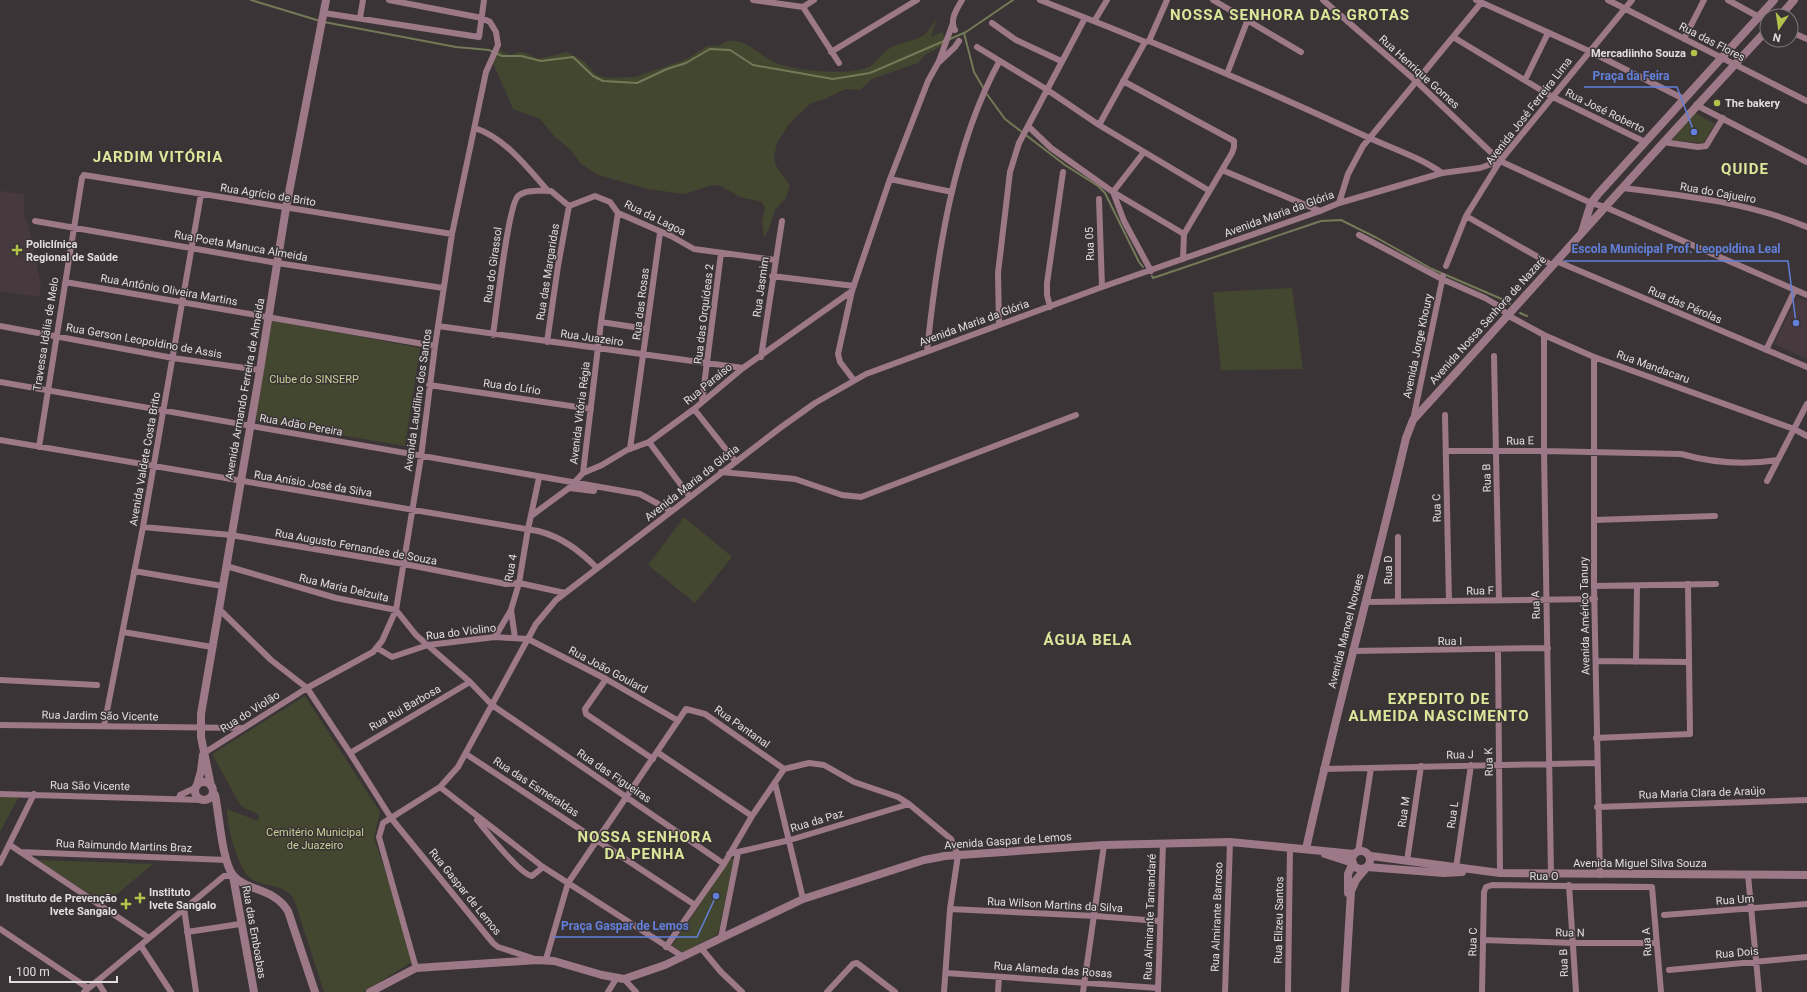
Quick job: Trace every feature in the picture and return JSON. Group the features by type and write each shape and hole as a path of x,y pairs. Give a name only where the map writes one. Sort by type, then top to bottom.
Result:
{"street":[{"name":"Avenida Armando Ferreira de Almeida","path":"217,810 215,795 212,789 204,753 200,727 222,586 260,370 286,208 326,0"},
{"path":"360,18 363,0"},
{"path":"389,0 482,18"},
{"path":"324,14 360,18 479,37 484,0"},
{"path":"753,0 803,7 814,0"},
{"path":"831,52 917,0"},
{"path":"852,380 840,362 838,354 853,288 890,178 928,81 938,63 957,9 962,0"},
{"path":"1040,0 1085,18 1095,20 1227,74 1369,138 1424,160 1442,173"},
{"path":"1095,20 1107,0"},
{"path":"1099,125 1147,41 1167,0"},
{"path":"1213,0 1301,52"},
{"name":"Rua Henrique Gomes","path":"1323,0 1330,2 1500,161 1591,203 1605,207 1807,295"},
{"name":"Rua das Flores","path":"1608,0 1807,101"},
{"name":"Avenida José Ferreira Lima","path":"1446,266 1466,216 1500,161 1632,0"},
{"path":"1684,39 1704,0"},
{"path":"1728,0 1759,17"},
{"name":"Avenida Nossa Senhora de Nazaré","path":"1767,8 1774,0"},
{"path":"1787,8 1794,0"},
{"path":"1340,203 1348,174 1356,157 1369,138 1453,36 1479,1 1589,51 1684,99"},
{"path":"803,7 839,64"},
{"name":"Avenida Nossa Senhora de Nazaré","path":"1581,236 1591,203 1720,58 1759,17"},
{"name":"Avenida Laudilino dos Santos","path":"307,688 373,652 382,641 396,610 421,456 443,288 452,234 486,72 498,45 498,39 490,22 482,18"},
{"path":"999,325 998,296 1000,245 1010,172 1019,142 1085,18"},
{"path":"1227,74 1248,20"},
{"path":"953,23 955,30"},
{"path":"992,23 1024,45 1061,61"},
{"path":"1525,80 1548,33"},
{"name":"Rua José Roberto","path":"1453,36 1552,96 1645,142"},
{"name":"Avenida Nossa Senhora de Nazaré","path":"1413,420 1509,316 1554,263 1581,236 1662,142 1759,38"},
{"path":"938,63 955,47 959,41"},
{"path":"977,47 999,62 1046,89 1099,125 1208,190"},
{"path":"927,351 935,283 952,192 982,95 999,62"},
{"path":"1123,81 1234,141 1234,147 1222,170 1208,190 1184,234 1183,259"},
{"path":"1696,105 1807,162"},
{"path":"1662,142 1698,147 1706,146 1723,118"},
{"path":"475,128 488,133 505,146 529,169 548,191 569,206"},
{"path":"1027,128 1051,148 1112,192 1184,234"},
{"path":"1112,192 1144,152"},
{"name":"Avenida Maria da Glória","path":"391,818 440,787 451,777 466,754 528,640 543,616 565,593 721,472 815,403 852,380 1102,287 1340,203 1442,173 1480,168 1500,161"},
{"path":"1222,170 1320,211"},
{"path":"1050,306 1047,282 1063,172"},
{"name":"Rua Agrício de Brito","path":"82,178 84,175 89,175 452,234"},
{"name":"Travessa Idália de Melo","path":"39,447 65,282 72,227 82,178"},
{"path":"890,178 952,192"},
{"name":"Rua do Cajueiro","path":"1622,188 1731,203 1807,227"},
{"name":"Rua do Girassol","path":"493,335 506,236 515,199 523,193 548,191"},
{"path":"1112,192 1124,221 1151,270"},
{"name":"Avenida Valdete Costa Brito","path":"104,726 154,467 201,194"},
{"name":"Rua da Lagoa","path":"569,206 595,196 610,202 618,213 660,233 671,236 694,249 775,260"},
{"name":"Rua 05","path":"1099,199 1102,287"},
{"name":"Rua das Margaridas","path":"547,342 558,266 569,206"},
{"name":"Avenida Vitória Régia","path":"583,473 601,322 618,213"},
{"name":"Rua das Pérolas","path":"1466,216 1554,263 1807,367"},
{"name":"Rua Poeta Manuca Almeida","path":"35,221 192,247 277,263 443,288"},
{"name":"Rua Jasmim","path":"761,357 772,276 782,221"},
{"name":"Rua das Rosas","path":"630,449 660,233"},
{"name":"Rua Mandacaru","path":"1359,235 1486,298 1497,305 1509,316 1544,335 1594,357 1794,429 1807,436"},
{"name":"Rua das Orquídeas 2","path":"702,401 721,253"},
{"path":"772,276 853,288"},
{"name":"Avenida Jorge Khoury","path":"1413,420 1442,277"},
{"name":"Rua Antônio Oliveira Martins","path":"65,282 182,303 269,316 435,346"},
{"name":"Rua Paraíso","path":"531,516 571,486 583,473 605,464 630,449 649,442 694,409 743,368 761,357 853,288"},
{"path":"1766,350 1795,290"},
{"path":"601,322 647,329"},
{"name":"Rua Gerson Leopoldino de Assis","path":"0,326 173,358 260,370"},
{"name":"Rua Juazeiro","path":"438,326 493,335 743,368"},
{"name":"Rua A","path":"1544,335 1544,450 1551,874"},
{"name":"Rua B","path":"1494,356 1499,601"},
{"name":"Avenida Américo Tanury","path":"1594,357 1594,586 1597,807 1600,875"},
{"name":"Rua Adão Pereira","path":"0,382 421,456 539,478 571,486 644,495 671,512"},
{"name":"Rua do Lírio","path":"430,385 591,409"},
{"path":"1767,480 1807,404"},
{"path":"694,409 736,462"},
{"path":"721,472 795,479 842,495 860,497 1076,415"},
{"name":"Rua C","path":"1445,415 1449,601"},
{"name":"Avenida Manoel Novaes","path":"1310,850 1323,769 1406,438 1413,420"},
{"name":"Rua Anísio José da Silva","path":"0,440 240,482 528,529 550,534 561,539 583,555 597,568"},
{"path":"649,442 690,497"},
{"name":"Rua E","path":"1446,451 1544,450 1681,454 1696,458 1742,464 1778,460"},
{"path":"528,529 539,478"},
{"path":"1594,520 1715,516"},
{"name":"Rua Augusto Fernandes de Souza","path":"143,526 232,535 404,564 506,584 519,583 565,593"},
{"name":"Rua 4","path":"495,637 511,610 519,583 528,529"},
{"name":"Rua D","path":"1398,537 1398,602"},
{"name":"Rua Maria Delzuita","path":"226,566 336,598 396,610 416,635 470,682 492,705"},
{"path":"134,571 222,586"},
{"path":"1596,738 1690,734 1688,584"},
{"path":"1594,586 1716,584"},
{"path":"1636,662 1637,586"},
{"name":"Rua F","path":"1365,602 1595,599"},
{"name":"Rua Gaspar de Lemos","path":"219,609 271,660 307,688 391,818 496,945 541,960"},
{"name":"Rua 4","path":"511,610 515,638"},
{"path":"123,632 212,648"},
{"name":"Rua do Violino","path":"377,648 392,657 428,645 495,637 528,640"},
{"name":"Rua João Goulard","path":"528,640 606,679 677,720"},
{"name":"Rua I","path":"1352,651 1498,650 1548,648"},
{"name":"Rua K","path":"1498,650 1500,873"},
{"path":"1596,661 1688,662"},
{"path":"606,679 585,709 586,714 652,759"},
{"path":"0,680 97,685"},
{"name":"Rua Rui Barbosa","path":"350,753 470,682"},
{"name":"Rua do Violão","path":"204,753 307,688"},
{"name":"Rua das Figueiras","path":"492,705 724,864"},
{"name":"Rua Pantanal","path":"677,720 686,709 705,714 784,769"},
{"path":"541,960 568,883 627,798 677,720"},
{"name":"Rua Jardim São Vicente","path":"0,725 242,728"},
{"path":"657,752 752,816"},
{"path":"204,753 195,794 214,810 217,810"},
{"name":"Rua das Esmeraldas","path":"466,754 695,905"},
{"path":"666,947 724,864 752,816 784,769 809,763 820,763 854,782 898,798 909,804 950,839 958,855 950,909 944,992"},
{"name":"Rua J","path":"1323,769 1597,763"},
{"name":"Rua L","path":"1456,868 1471,765"},
{"name":"Rua M","path":"1407,861 1421,766"},
{"path":"1345,992 1349,914 1348,874 1356,853 1371,768"},
{"path":"179,799 180,796 202,782 212,789 210,797 203,800"},
{"path":"775,783 790,840 803,899"},
{"path":"440,787 543,867 682,956"},
{"name":"Rua São Vicente","path":"0,794 179,799 181,801 203,800"},
{"path":"0,862 10,845 34,794"},
{"name":"Rua Maria Clara de Araújo","path":"1597,807 1807,800"},
{"name":"Rua da Paz","path":"730,854 790,840 909,804"},
{"name":"Rua das Emboabas","path":"217,810 227,860 233,876 240,924 254,992"},
{"path":"473,813 495,842 525,873 532,876 543,867"},
{"path":"391,818 383,823 379,837 416,968"},
{"name":"Avenida Gaspar de Lemos","path":"620,979 665,965 803,899 924,860 958,855 1104,845 1163,843 1230,842 1356,853"},
{"name":"Rua Almirante Barroso","path":"1225,992 1230,842"},
{"name":"Rua Almirante Tamandaré","path":"1158,990 1159,921 1163,843"},
{"path":"10,845 149,938"},
{"path":"1083,992 1104,845"},
{"name":"Rua Elizeu Santos","path":"1288,992 1290,848"},
{"path":"1310,850 1343,861 1353,862"},
{"name":"Rua Raimundo Martins Braz","path":"20,852 227,860"},
{"path":"1349,914 1353,886 1370,864 1371,856 1364,852 1356,853"},
{"path":"721,938 738,853"},
{"name":"Avenida Miguel Silva Souza","path":"1371,856 1500,873 1600,875 1807,875"},
{"path":"1353,862 1356,867 1367,867"},
{"name":"Avenida Miguel Silva Souza","path":"1367,867 1444,873 1472,870"},
{"path":"1748,875 1759,992"},
{"path":"0,930 86,990 224,876 233,876 272,895 284,905 288,911 315,992"},
{"name":"Rua O","path":"1484,892 1486,887 1492,885 1648,886 1654,890"},
{"name":"Rua B","path":"1569,885 1576,992"},
{"name":"Rua A","path":"1654,890 1661,992"},
{"name":"Rua C","path":"1482,992 1484,892"},
{"name":"Rua Um","path":"1664,915 1807,904"},
{"path":"184,908 196,992"},
{"name":"Rua Wilson Martins da Silva","path":"950,909 1095,916 1159,921"},
{"path":"188,932 240,924"},
{"name":"Rua N","path":"1483,940 1573,943 1657,943"},
{"path":"141,946 171,992"},
{"path":"701,948 721,972 742,992"},
{"name":"Rua Dois","path":"1669,970 1756,961 1807,958"},
{"path":"370,992 416,968 541,960 620,979 635,992"},
{"path":"827,992 853,964 857,964 895,992"},
{"name":"Rua Alameda das Rosas","path":"946,973 1085,982 1158,990"},
{"path":"998,992 999,977"},
{"path":"608,992 620,979"},
{"path":"97,981 104,992"}],"shaded area":[{"name":"Policlínica Regional de Saúde","path":"0,191 24,194 24,214 29,226 41,285 39,297 0,291"},
{"path":"1797,297 1807,301 1807,359 1774,344"}],"green space":[{"path":"937,18 931,37 943,32 945,44 925,55 918,63 872,79 860,90 845,89 825,99 811,103 789,124 777,143 774,157 775,164 790,186 785,199 775,210 768,231 764,237 762,222 765,208 762,202 740,197 721,186 713,185 684,194 648,189 598,175 580,163 571,150 554,136 540,119 513,109 491,58 497,49 510,55 519,52 526,53 538,59 567,52 584,61 596,75 608,78 635,77 687,59 707,46 719,46 726,42 734,41 741,42 770,60 785,66 825,72 852,71 864,69 872,65 892,47 917,39 924,35"},
{"path":"1695,113 1715,124 1703,143 1672,140"},
{"path":"1292,288 1303,369 1221,370 1213,292"},
{"name":"Clube do SINSERP","path":"272,320 420,348 405,446 257,421 256,414"},
{"path":"684,517 732,557 695,603 648,565"},
{"name":"Cemitério Municipal de Juazeiro","path":"305,696 380,812 374,838 415,960 363,992 324,992 294,899 285,890 253,880 248,876 238,859 234,848 227,816 227,809 258,821 259,815 241,806 212,754"},
{"path":"0,796 19,796 0,832"},
{"path":"731,858 734,859 718,934 683,952 672,946"},
{"path":"38,860 153,864 105,904"}],"waterway":[{"path":"251,0 320,21"},
{"path":"950,39 966,32 1013,0"},
{"path":"324,22 456,47 489,50 502,56 521,56 541,61 573,57 593,76 603,81 637,83 667,69 686,63 710,49 730,50 753,65 833,79 870,73 944,41"},
{"path":"964,33 974,72 984,89"},
{"path":"986,93 1005,119 1065,165 1098,186 1105,193 1139,262 1143,267"},
{"path":"1152,276 1153,278 1321,221 1341,220 1377,238 1432,269 1510,304"},
{"path":"1520,313 1527,316"}],"place":[{"name":"Mercadiinho Souza","path":"1694,53"},
{"name":"The bakery","path":"1717,103"},
{"name":"Praça da Feira","path":"1694,132"},
{"name":"Policlínica Regional de Saúde","path":"17,250"},
{"name":"Escola Municipal Prof. Leopoldina Leal","path":"1796,323"},
{"name":"Praça Gaspar de Lemos","path":"716,896"},
{"name":"Instituto Ivete Sangalo","path":"140,898"},
{"name":"Instituto de Prevenção Ivete Sangalo","path":"126,904"}],"district":[{"name":"NOSSA SENHORA DAS GROTAS","path":"1290,15"},
{"name":"JARDIM VITÓRIA","path":"158,157"},
{"name":"QUIDE","path":"1745,169"},
{"name":"ÁGUA BELA","path":"1088,640"},
{"name":"EXPEDITO DE ALMEIDA NASCIMENTO","path":"1439,708"},
{"name":"NOSSA SENHORA DA PENHA","path":"645,846"}]}
